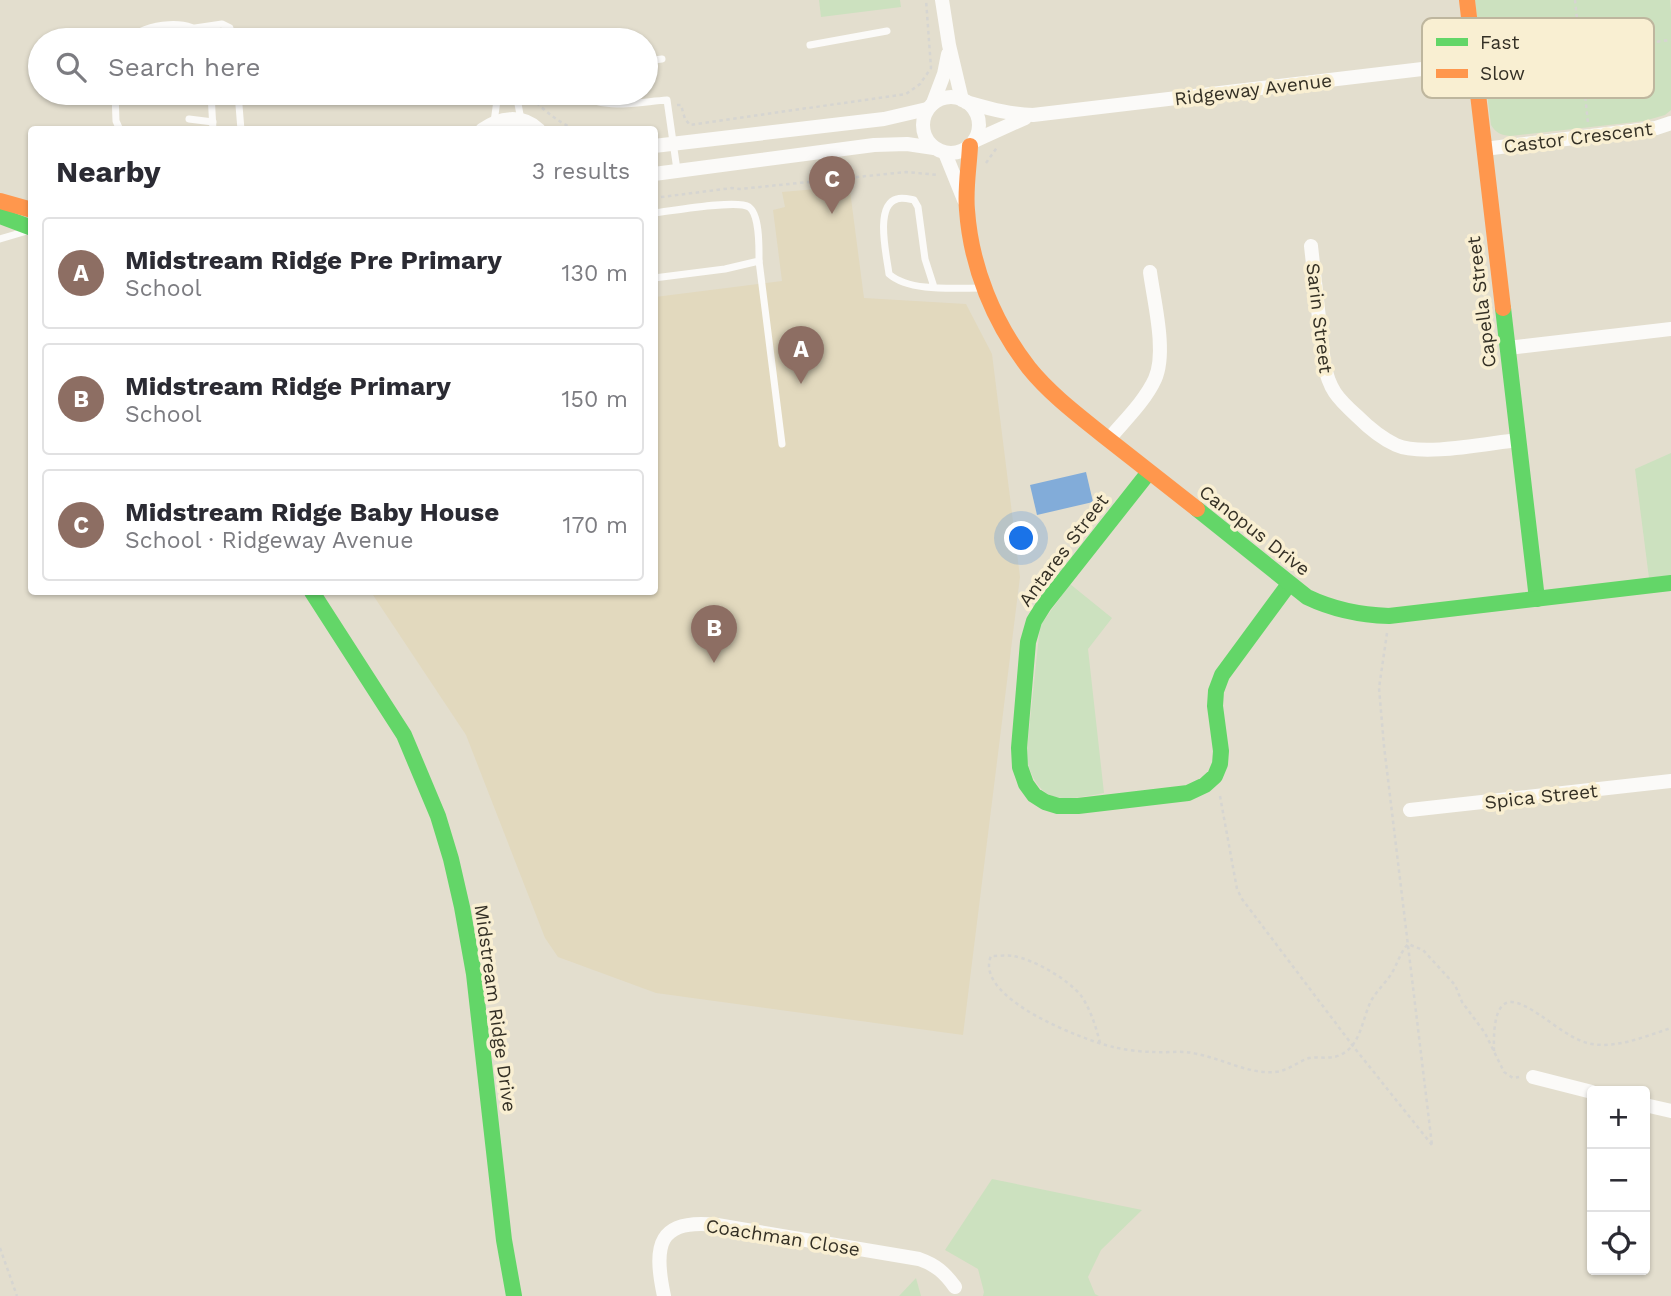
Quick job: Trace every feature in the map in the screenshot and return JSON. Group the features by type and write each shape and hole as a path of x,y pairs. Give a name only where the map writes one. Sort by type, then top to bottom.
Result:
{"street":[{"path":"658,173 874,145 907,144 954,153 962,151 972,143 978,133 979,124 977,116 964,101 948,45 942,0"},
{"name":"Capella Street","path":"1467,0 1469,18"},
{"path":"940,150 928,142 922,126 944,74 948,45"},
{"name":"Ridgeway Avenue","path":"964,101 996,111 1033,115 1422,69"},
{"path":"658,146 884,119 930,106 949,97 964,101"},
{"name":"Capella Street","path":"1477,98 1538,599"},
{"name":"Ridgeway Avenue","path":"972,143 1006,125 1033,115"},
{"path":"488,126 507,118 535,126"},
{"name":"Castor Crescent","path":"1484,149 1656,128 1671,123"},
{"name":"Canopus Drive","path":"966,205 972,143"},
{"name":"Canopus Drive","path":"940,150 966,205 977,265 985,288 1008,339 1030,369 1053,393 1307,597 1354,615 1389,616 1671,583"},
{"path":"2,203 28,209"},
{"path":"2,203 28,226"},
{"name":"Sarin Street","path":"1311,246 1327,380 1340,401 1383,438 1408,449 1420,451 1518,440"},
{"path":"1109,439 1147,394 1158,369 1160,346 1150,272"},
{"path":"1508,348 1671,329"},
{"name":"Antares Street","path":"1149,472 1034,620 1019,750 1023,777 1037,798 1047,804 1061,807 1188,793 1211,783 1216,775"},
{"path":"1216,775 1221,763 1221,750 1216,691 1222,675 1289,584"},
{"name":"Midstream Ridge Drive","path":"314,595 404,736 434,806 451,859 474,974 504,1240 514,1296"},
{"name":"Spica Street","path":"1410,810 1671,781"},
{"path":"1532,1077 1587,1091"},
{"path":"1650,1106 1671,1111"},
{"name":"Coachman Close","path":"664,1296 659,1274 659,1250 664,1238 671,1231 691,1223 919,1259 946,1274 955,1287"}],"lane":[{"path":"148,28 178,25 195,28 222,24 230,28"},
{"path":"810,45 887,31"},
{"path":"658,60 662,59"},
{"path":"658,101 667,100 677,170"},
{"path":"115,105 118,126"},
{"path":"189,119 213,126 212,105"},
{"path":"239,105 241,126"},
{"path":"488,126 494,105"},
{"path":"523,105 535,126"},
{"path":"115,111 125,112"},
{"path":"934,287 925,259 918,207 914,200 897,198 885,210 883,219 889,274 903,282 934,287 985,288"},
{"path":"658,212 733,203 747,206 752,211 758,234 782,444"},
{"path":"0,239 28,230"},
{"path":"658,277 725,269 759,261"}],"path":[{"path":"667,106 681,105 690,125 906,94 920,84 930,68 926,0"},
{"path":"1575,0 1577,18"},
{"path":"1586,98 1590,136"},
{"path":"538,105 567,126"},
{"path":"983,167 1003,140"},
{"path":"658,197 905,172 939,174"},
{"path":"1216,775 1241,899 1432,1144 1379,688 1389,616"},
{"path":"1100,1043 1089,1010 1080,995 1068,984 1052,972 1013,956 991,956 987,964 999,987 1020,1006 1043,1021 1073,1034 1100,1043 1114,1047 1199,1054 1253,1070 1273,1072 1285,1070 1311,1058 1323,1059 1340,1055 1353,1046 1371,1003 1408,944"},
{"path":"1408,944 1423,950 1455,985 1462,1002 1485,1034 1504,1072 1513,1077 1532,1077"},
{"path":"1494,1052 1493,1034 1498,1010 1503,1004 1510,1002 1519,1003 1540,1014 1570,1035 1600,1045 1618,1043 1671,1028"},
{"path":"0,1248 17,1296"}],"shaded area":[{"path":"849,183 864,298 966,304 992,354 1020,577 963,1035 656,993 558,957 545,938 466,735 373,595 658,595 658,297 782,281 773,210 785,207 782,192"}],"green space":[{"path":"819,0 900,0 901,7 821,17"},
{"path":"1475,0 1670,0 1671,110 1665,115 1644,121 1510,136 1499,133 1491,125 1488,98 1654,98 1654,18 1477,18"},
{"path":"1671,453 1671,575 1649,578 1635,469"},
{"path":"1070,584 1112,618 1088,649 1104,793 1077,798 1055,797 1046,793 1038,786 1026,758 1040,626"},
{"path":"992,1179 1142,1210 1101,1250 1088,1277 1095,1294 1099,1296 983,1296 978,1269 945,1250"},
{"path":"916,1278 921,1296 899,1296"}],"water":[{"path":"1086,472 1093,502 1037,515 1030,485"}],"traffic: fast":[{"path":"0,216 28,226"},
{"path":"1503,308 1537,599"},
{"path":"1149,472 1034,621 1028,642 1019,748 1020,767 1026,784 1034,795 1058,806 1078,806 1188,793 1205,785 1215,776 1220,764 1221,751 1215,706 1216,691 1222,675 1289,584"},
{"path":"1197,509 1307,597 1357,613 1389,616 1671,583"},
{"path":"314,595 404,735 438,816 451,859 474,974 504,1240 514,1296"}],"traffic: slow":[{"path":"1467,0 1469,18"},
{"path":"1478,98 1503,308"},
{"path":"970,146 967,202 973,252 986,294 1016,351 1037,378 1065,404 1197,509"},
{"path":"0,201 28,209"}],"place":[{"name":"Midstream Ridge Baby House","path":"832,214"},
{"name":"Midstream Ridge Pre Primary","path":"801,384"},
{"name":"Midstream Ridge Primary","path":"714,663"}]}
